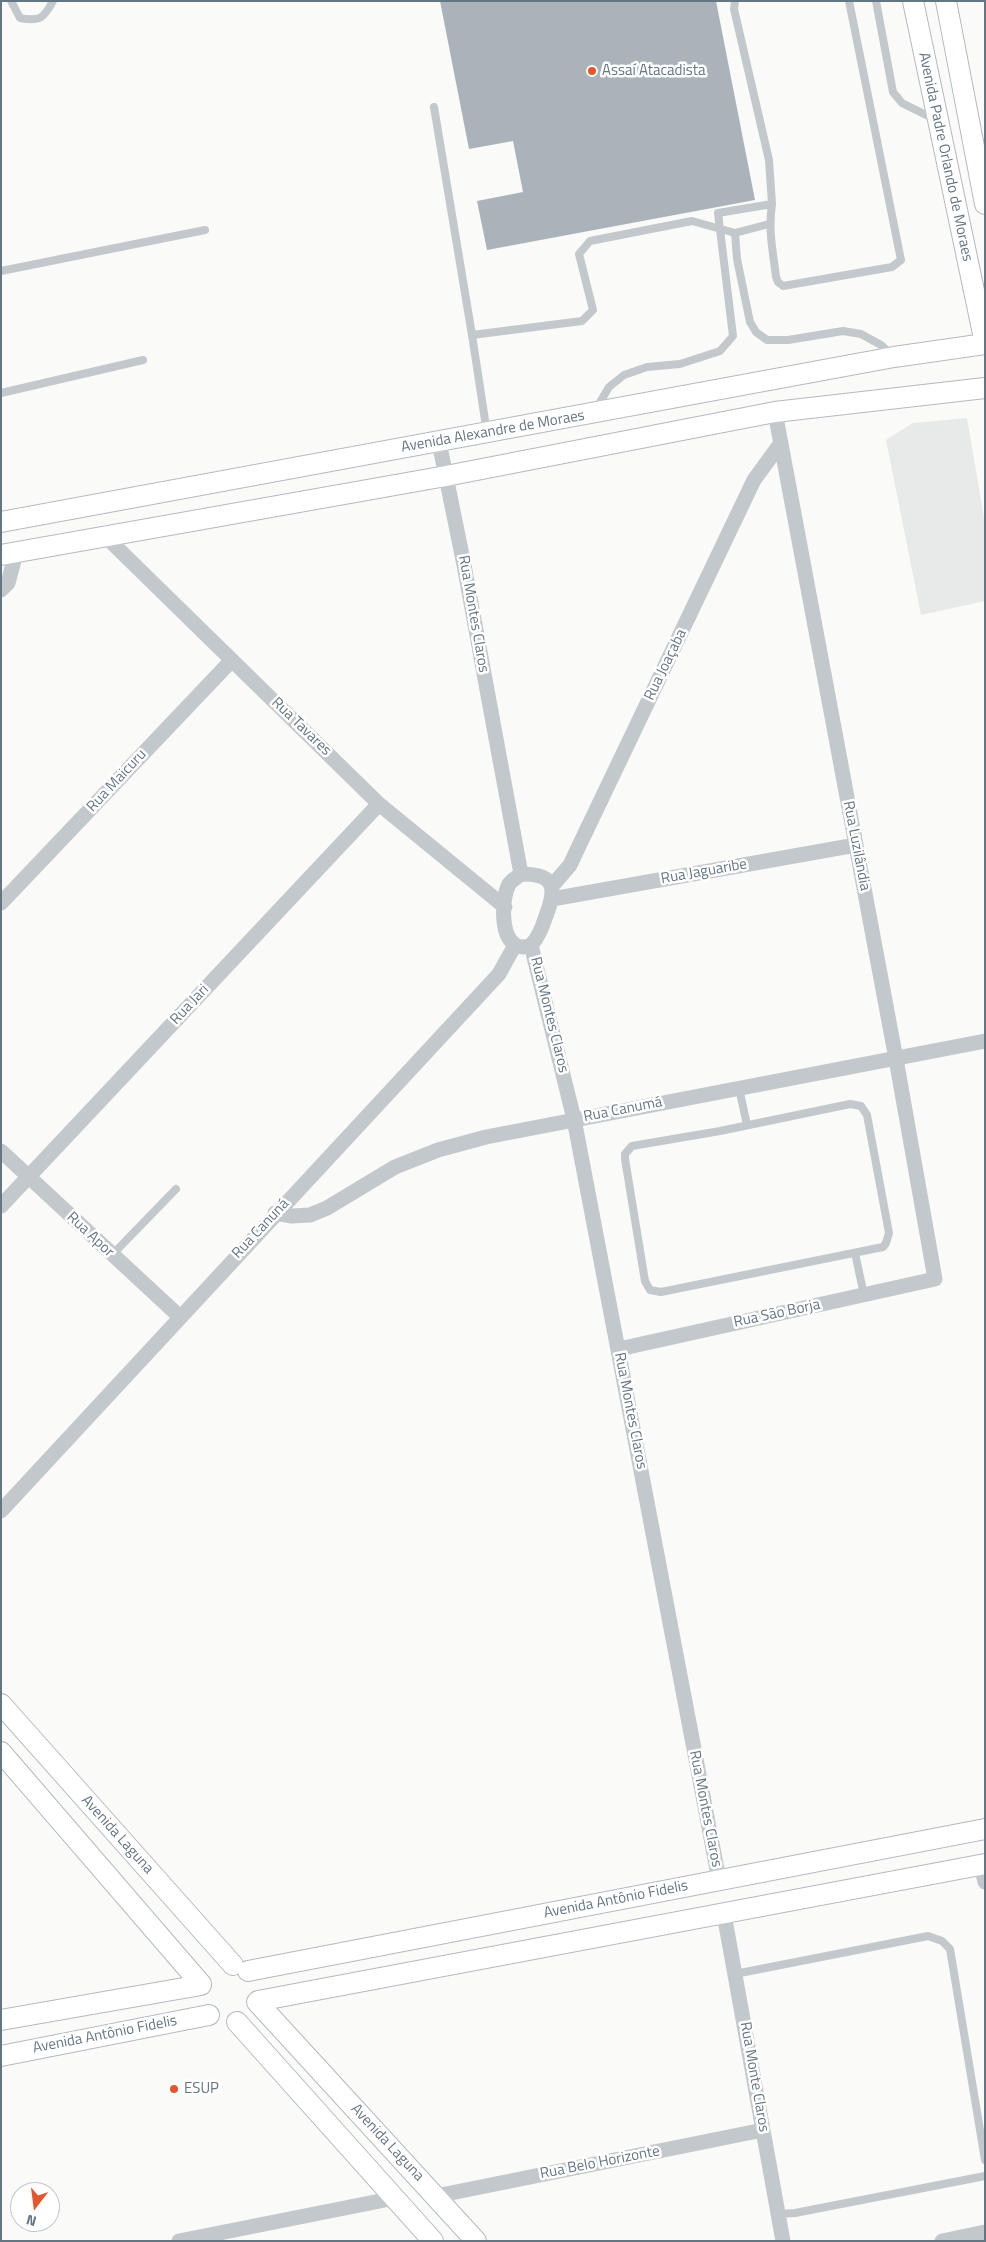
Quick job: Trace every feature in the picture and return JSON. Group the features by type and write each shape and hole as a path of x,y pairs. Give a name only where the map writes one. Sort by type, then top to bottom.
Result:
{"main road":[{"name":"Avenida Padre Orlando de Moraes","path":"913,1 985,343"},
{"name":"Avenida Padre Orlando de Moraes","path":"946,1 985,204"},
{"name":"Avenida Alexandre de Moraes","path":"1,522 894,357 985,343"},
{"path":"9,554 446,476 775,412 985,388"},
{"name":"Avenida Laguna","path":"1,1704 240,1968"},
{"path":"1,1752 201,1984"},
{"name":"Avenida Antônio Fidelis","path":"240,1968 985,1829"},
{"path":"257,2001 724,1914 983,1870"},
{"path":"223,1965 240,1968 257,1985 257,2001 253,2011 246,2018 237,2022 217,2021 209,2015 200,2000 201,1984 214,1969 223,1965"},
{"name":"Avenida Antônio Fidelis","path":"1,2020 201,1984"},
{"name":"Avenida Laguna","path":"257,2001 476,2241"},
{"name":"Avenida Antônio Fidelis","path":"1,2056 209,2015"},
{"name":"Avenida Laguna","path":"237,2022 433,2241"}],"street":[{"name":"Rua Luzilândia","path":"775,412 896,1059 935,1279"},
{"name":"Rua Montes Claros","path":"439,442 521,874"},
{"name":"Rua Joaçaba","path":"552,893 574,857 754,480 781,443"},
{"name":"Rua Tavares","path":"106,537 379,804 505,906"},
{"path":"1,590 8,583 9,554"},
{"name":"Rua Maicuru","path":"1,903 232,660"},
{"name":"Rua Jari","path":"1,1206 379,804"},
{"name":"Rua Jaguaribe","path":"552,893 856,845"},
{"path":"521,874 536,874 548,880 552,893 543,925 531,945 523,947 515,944 507,932 505,906 506,893 510,882 521,874"},
{"name":"Rua Canuná","path":"1,1511 499,974 515,944"},
{"name":"Rua Montes Claros","path":"531,945 574,1119 719,1880"},
{"name":"Rua Canumá","path":"276,1213 292,1216 310,1215 327,1208 395,1167 438,1150 486,1137 985,1041"},
{"name":"Rua Apor","path":"1,1151 180,1317"},
{"name":"Rua São Borja","path":"619,1349 935,1279"},
{"name":"Rua Monte Claros","path":"724,1914 784,2241"},
{"name":"Rua Belo Horizonte","path":"436,2196 764,2130"},
{"path":"179,2241 395,2198"},
{"path":"942,2241 985,2232"}],"lane":[{"path":"11,1 20,18 34,21 46,15 53,1"},
{"path":"735,1 734,9 769,160 772,204 769,224 776,277 783,286 892,267 901,260 849,1"},
{"path":"876,1 893,92 902,103 937,120"},
{"path":"434,107 487,433"},
{"path":"594,413 609,387 624,375 647,367 680,364 720,351 733,336 718,213 772,204"},
{"path":"472,335 582,321 593,310 579,254 590,241 692,220 735,233 769,224"},
{"path":"1,271 205,230"},
{"path":"735,233 736,259 750,322 756,332 767,340 788,340 843,331 861,334 880,345 894,357"},
{"path":"1,393 143,360"},
{"path":"739,1088 747,1125"},
{"path":"850,1104 860,1106 865,1110 888,1238 883,1247 661,1292 650,1290 647,1286 625,1160 628,1149 637,1144 747,1125 850,1104"},
{"path":"112,1255 176,1189"},
{"path":"855,1253 864,1295"},
{"path":"735,1974 928,1936 942,1940 950,1949 985,2160"},
{"path":"779,2214 795,2214 985,2176"}],"shaded area":[{"path":"967,418 985,524 985,601 921,615 886,440 913,423"}],"building":[{"name":"Assaí Atacadista","path":"440,1 716,1 755,200 487,250 477,201 523,192 513,141 469,149"}],"place":[{"name":"Assaí Atacadista","path":"592,71"},
{"name":"ESUP","path":"174,2089"}]}
